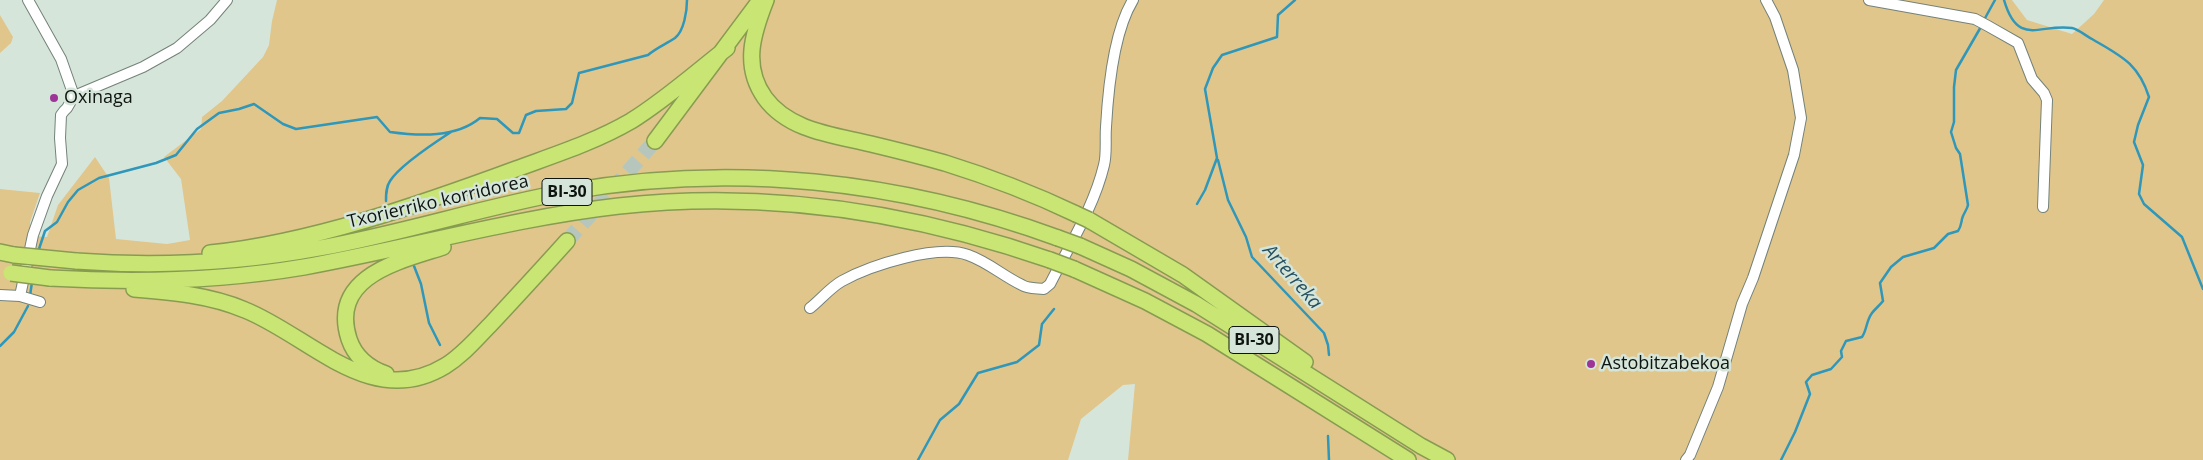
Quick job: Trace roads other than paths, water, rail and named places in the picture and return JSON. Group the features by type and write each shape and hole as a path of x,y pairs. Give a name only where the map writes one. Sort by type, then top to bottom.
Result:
{"highway":[{"path":"656,141 761,0"},
{"path":"766,0 753,36 752,68 760,90 766,99 789,119 814,131 935,161 984,176 1082,217 1183,275 1240,318 1407,432 1421,446"},
{"path":"76,261 221,252 319,232 388,212 500,175 567,150 616,128 666,98 727,48"},
{"name":"Txorierriko korridorea","path":"7,253 123,264 174,264 282,255 369,238 565,192 637,182 726,177 811,181 906,194 977,211 1058,238 1138,273 1196,304 1421,446 1447,460"},
{"name":"Txorierriko korridorea","path":"6,272 74,282 174,280 266,272 340,260 578,211 648,204 782,203 862,212 933,225 994,242 1074,269 1145,301 1199,330 1408,460"},
{"path":"402,379 370,367 361,359 352,346 346,330 346,319 347,305 355,290 370,275 388,265 515,223"},
{"path":"74,282 166,292 217,300 259,315 348,369 379,379 402,379 432,372 463,353 567,241"}],"street":[{"path":"28,0 61,59 74,96"},
{"path":"20,296 33,235 47,196 62,164 61,114 74,96 143,68 177,48 210,20 227,0"},
{"path":"810,308 841,282 920,253 949,252 966,254 1023,286 1044,289 1050,284 1092,199 1104,164 1109,99 1118,37 1125,15 1133,0"},
{"path":"1686,460 1718,387 1742,304 1753,278 1794,155 1801,118 1793,70 1775,17 1766,0"},
{"path":"1870,0 1975,19 2018,44 2032,79 2044,93 2047,100 2043,208"},
{"path":"0,295 20,296 40,302"}],"waterway":[{"path":"38,252 45,231 57,222 68,202 78,190 99,178 156,163 176,155 197,129 219,113 254,104 283,124 296,129 377,117 390,132 425,135 460,129 480,118 497,119 513,133 519,133 526,115 536,111 566,109 572,103 579,73 648,55 675,38 683,26 687,0"},
{"path":"1197,204 1205,190 1217,158 1205,89 1213,68 1222,55 1277,37 1278,15 1295,0"},
{"path":"1984,20 1995,0"},
{"path":"2004,0 2010,15 2016,24 2023,29 2072,28 2120,56 2140,76 2149,97 2138,125 2134,142 2143,165 2139,194 2144,204 2182,237 2203,289"},
{"path":"1781,460 1795,432 1810,394 1806,382 1812,375 1831,369 1842,357 1841,351 1846,341 1862,337 1870,316 1883,301 1880,283 1891,267 1903,257 1934,248 1948,234 1958,231 1960,228 1968,205 1960,154 1951,132 1954,122 1954,87 1956,70 1982,25"},
{"path":"386,201 386,193 390,181 401,168 451,132"},
{"name":"Arterreka","path":"1218,160 1228,200 1246,237 1252,257 1324,333 1329,355"},
{"path":"414,266 421,284 429,323 440,345"},
{"path":"30,296 32,282"},
{"path":"0,346 14,332 28,306"},
{"path":"918,460 940,420 959,404 978,373 1017,362 1039,345 1042,324 1054,309"},
{"name":"Arterreka","path":"1328,436 1329,460"}],"tunnel":[{"path":"567,241 655,141"}],"place":[{"name":"Oxinaga","path":"54,98"},
{"name":"Astobitzabekoa","path":"1591,364"}]}
